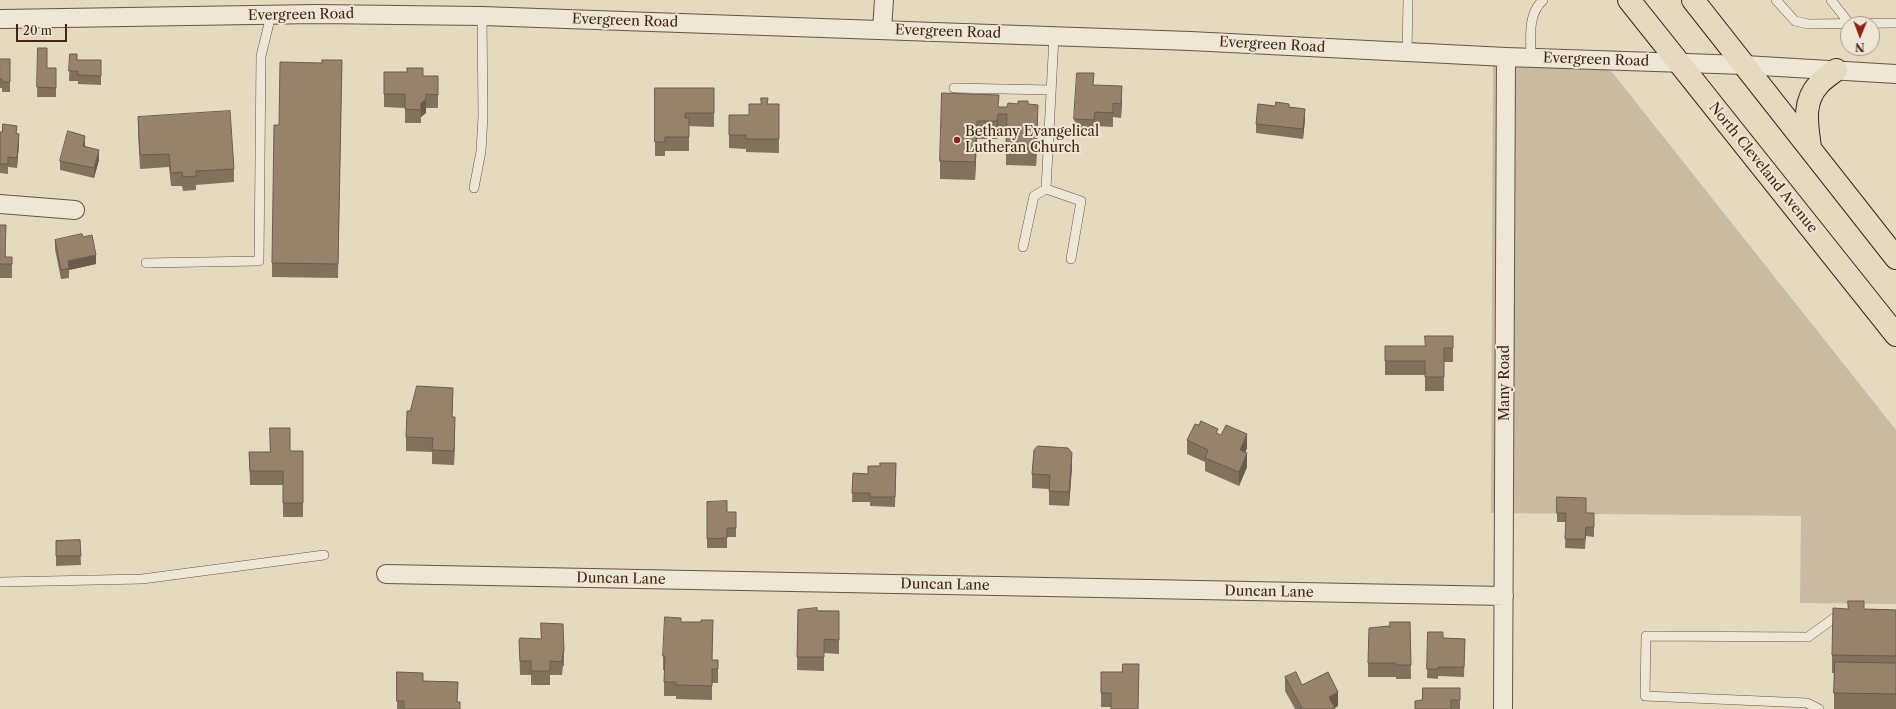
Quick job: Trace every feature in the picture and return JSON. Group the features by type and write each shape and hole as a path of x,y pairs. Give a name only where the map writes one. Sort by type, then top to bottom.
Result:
{"main road":[{"name":"North Cleveland Avenue","path":"1630,0 1896,335"},
{"path":"1693,0 1896,258"},
{"path":"1810,148 1806,116 1809,100 1819,84 1836,70"}],"street":[{"path":"882,30 884,0"},
{"name":"Evergreen Road","path":"0,19 271,15 482,16 1054,36 1506,57 1679,62 1896,74"},
{"name":"Many Road","path":"1503,709 1506,57"},
{"path":"0,204 74,210"},
{"name":"Duncan Lane","path":"386,574 1504,596"}],"lane":[{"path":"1407,52 1408,0"},
{"path":"1531,58 1530,27 1534,13 1543,0"},
{"path":"1776,0 1795,21 1808,24 1840,23"},
{"path":"1831,0 1844,16"},
{"path":"146,263 259,261 261,56 271,15"},
{"path":"474,188 481,151 483,116 482,16"},
{"path":"1880,23 1896,23"},
{"path":"1046,189 1054,36"},
{"path":"954,88 1051,90"},
{"path":"1023,247 1034,196 1046,189 1081,201 1071,258"},
{"path":"0,582 142,579 324,555"},
{"path":"1818,709 1807,703 1645,696 1646,636 1808,637 1837,616 1852,616"}],"shaded area":[{"path":"1493,61 1604,62 1896,430 1896,604 1800,603 1801,516 1491,513"}],"building":[{"path":"38,48 47,48 47,68 56,68 56,88 37,87"},
{"path":"70,54 77,54 77,60 101,60 101,76 78,75 78,71 69,71"},
{"path":"0,59 10,59 10,82 2,82 2,79 0,79"},
{"path":"322,60 342,60 338,264 272,263 274,125 279,125 280,62 322,63"},
{"path":"407,68 423,68 423,76 438,76 438,95 426,94 426,99 421,103 421,110 405,109 405,94 384,94 384,72 407,72"},
{"path":"1077,73 1094,73 1093,85 1122,86 1121,104 1113,103 1113,113 1095,112 1094,120 1074,119"},
{"path":"655,88 714,88 714,113 685,113 685,118 689,118 689,137 665,137 665,142 655,142"},
{"path":"942,93 999,95 998,107 1007,107 1008,103 1018,104 1018,101 1028,101 1028,104 1038,105 1036,148 1006,147 1007,114 998,114 997,121 977,121 975,162 940,161"},
{"path":"761,98 768,98 767,104 779,104 779,139 746,139 746,135 729,135 729,115 749,115 749,104 761,104"},
{"path":"1276,102 1289,104 1289,107 1305,109 1303,129 1256,124 1258,104 1275,106"},
{"path":"230,111 234,169 196,171 196,176 183,177 182,172 171,173 169,154 140,155 138,117"},
{"path":"3,124 17,126 16,133 19,134 17,158 8,157 8,164 0,164 0,132 2,132"},
{"path":"68,131 85,136 83,146 99,150 94,168 60,161"},
{"path":"0,225 6,225 5,257 12,257 12,264 0,264"},
{"path":"82,234 83,237 92,235 96,255 68,261 69,268 61,270 55,240"},
{"path":"1425,336 1453,336 1453,348 1444,348 1444,377 1425,377 1425,361 1385,361 1385,346 1425,346"},
{"path":"417,386 453,388 452,417 455,417 454,451 432,450 433,438 406,437 407,411 410,411"},
{"path":"1201,421 1218,429 1216,433 1221,435 1226,425 1247,434 1240,450 1247,453 1239,472 1205,458 1208,450 1187,440 1195,424 1199,425"},
{"path":"270,428 290,428 290,451 303,451 303,503 283,503 283,471 250,471 249,452 270,452"},
{"path":"1038,446 1068,448 1072,453 1069,492 1049,491 1050,475 1032,474 1034,450"},
{"path":"880,463 896,463 895,497 870,497 870,493 852,493 853,473 868,474 868,466 880,466"},
{"path":"1557,497 1586,498 1586,513 1594,513 1594,527 1586,527 1585,539 1565,539 1566,513 1557,513"},
{"path":"727,501 727,512 736,512 736,528 727,528 727,538 707,539 707,502"},
{"path":"80,540 81,556 56,556 56,541"},
{"path":"1848,601 1864,601 1864,609 1896,610 1896,656 1832,655 1833,608 1848,609"},
{"path":"817,608 817,611 839,611 839,640 824,639 824,657 797,657 798,610"},
{"path":"665,617 681,618 681,622 701,622 701,620 713,620 712,660 718,660 718,669 712,669 712,686 676,685 676,682 664,682 665,656 663,656"},
{"path":"1390,622 1410,622 1411,665 1396,665 1396,663 1368,663 1369,628 1389,626 1390,628"},
{"path":"541,623 563,624 564,652 562,662 550,661 550,671 531,671 531,661 520,661 519,640 520,638 541,639"},
{"path":"1428,632 1443,632 1443,638 1465,639 1464,667 1438,667 1438,669 1427,669"},
{"path":"1835,662 1896,663 1896,694 1834,693"},
{"path":"1123,664 1139,664 1138,709 1111,709 1111,693 1101,693 1101,672 1122,672"},
{"path":"397,672 423,673 423,681 458,682 457,702 460,702 460,709 404,709 404,701 397,701"},
{"path":"1296,672 1302,685 1328,672 1338,692 1329,697 1335,708 1300,709 1302,708 1285,677"},
{"path":"1423,688 1460,688 1460,700 1451,700 1451,709 1415,709 1415,701 1422,700"}],"place":[{"name":"Bethany Evangelical Lutheran Church","path":"957,140"}]}
